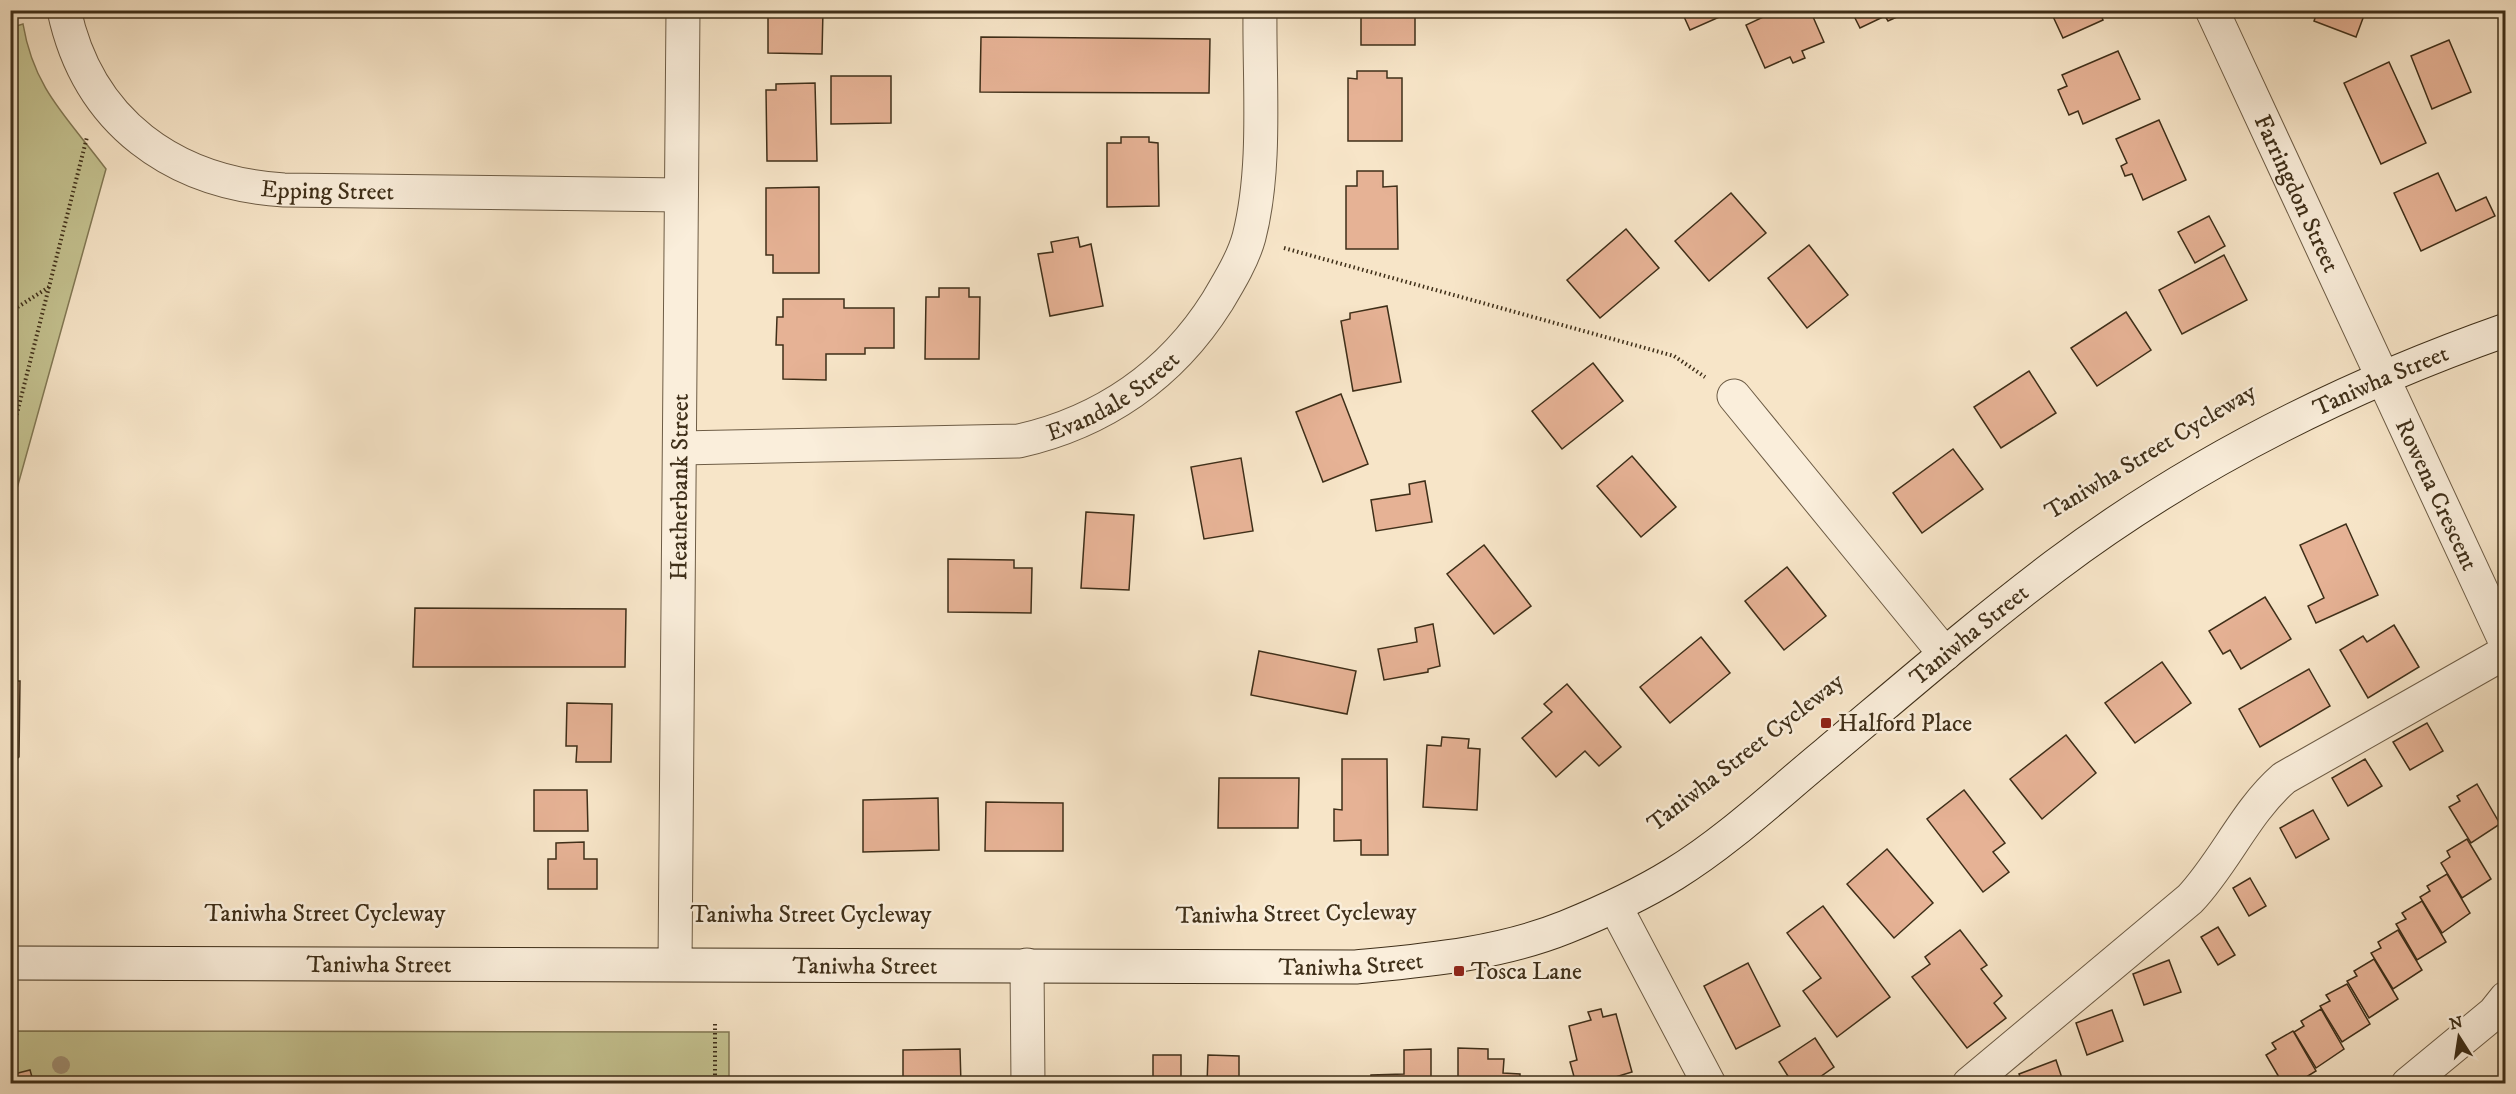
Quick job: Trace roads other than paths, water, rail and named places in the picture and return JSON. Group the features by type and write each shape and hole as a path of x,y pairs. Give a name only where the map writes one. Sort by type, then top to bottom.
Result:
{"street":[{"name":"Epping Street","path":"64,10 86,74 98,95 117,116 158,152 204,176 228,184 284,190 681,195"},
{"name":"Heatherbank Street","path":"675,964 683,10"},
{"name":"Evandale Street","path":"680,448 979,444 1019,441 1048,434 1092,417 1159,373 1192,339 1209,314 1230,281 1248,238 1258,174 1260,10"},
{"name":"Farringdon Street","path":"2212,10 2382,378"},
{"name":"Taniwha Street","path":"10,963 1356,967 1449,958 1506,946 1563,928 1615,906 1675,873 1728,836 1945,654 2056,566 2166,491 2242,444 2382,378 2505,330"},
{"name":"Rowena Crescent","path":"2382,378 2505,643"},
{"path":"1734,396 1945,654"},
{"path":"1969,1083 2190,899 2205,882 2262,801 2284,778 2505,652"},
{"path":"1615,906 1710,1083"},
{"path":"1027,965 1028,1083"},
{"path":"2408,1083 2494,1013 2505,998"}],"place":[{"name":"Halford Place","path":"1826,723"},
{"name":"Tosca Lane","path":"1459,971"}]}
